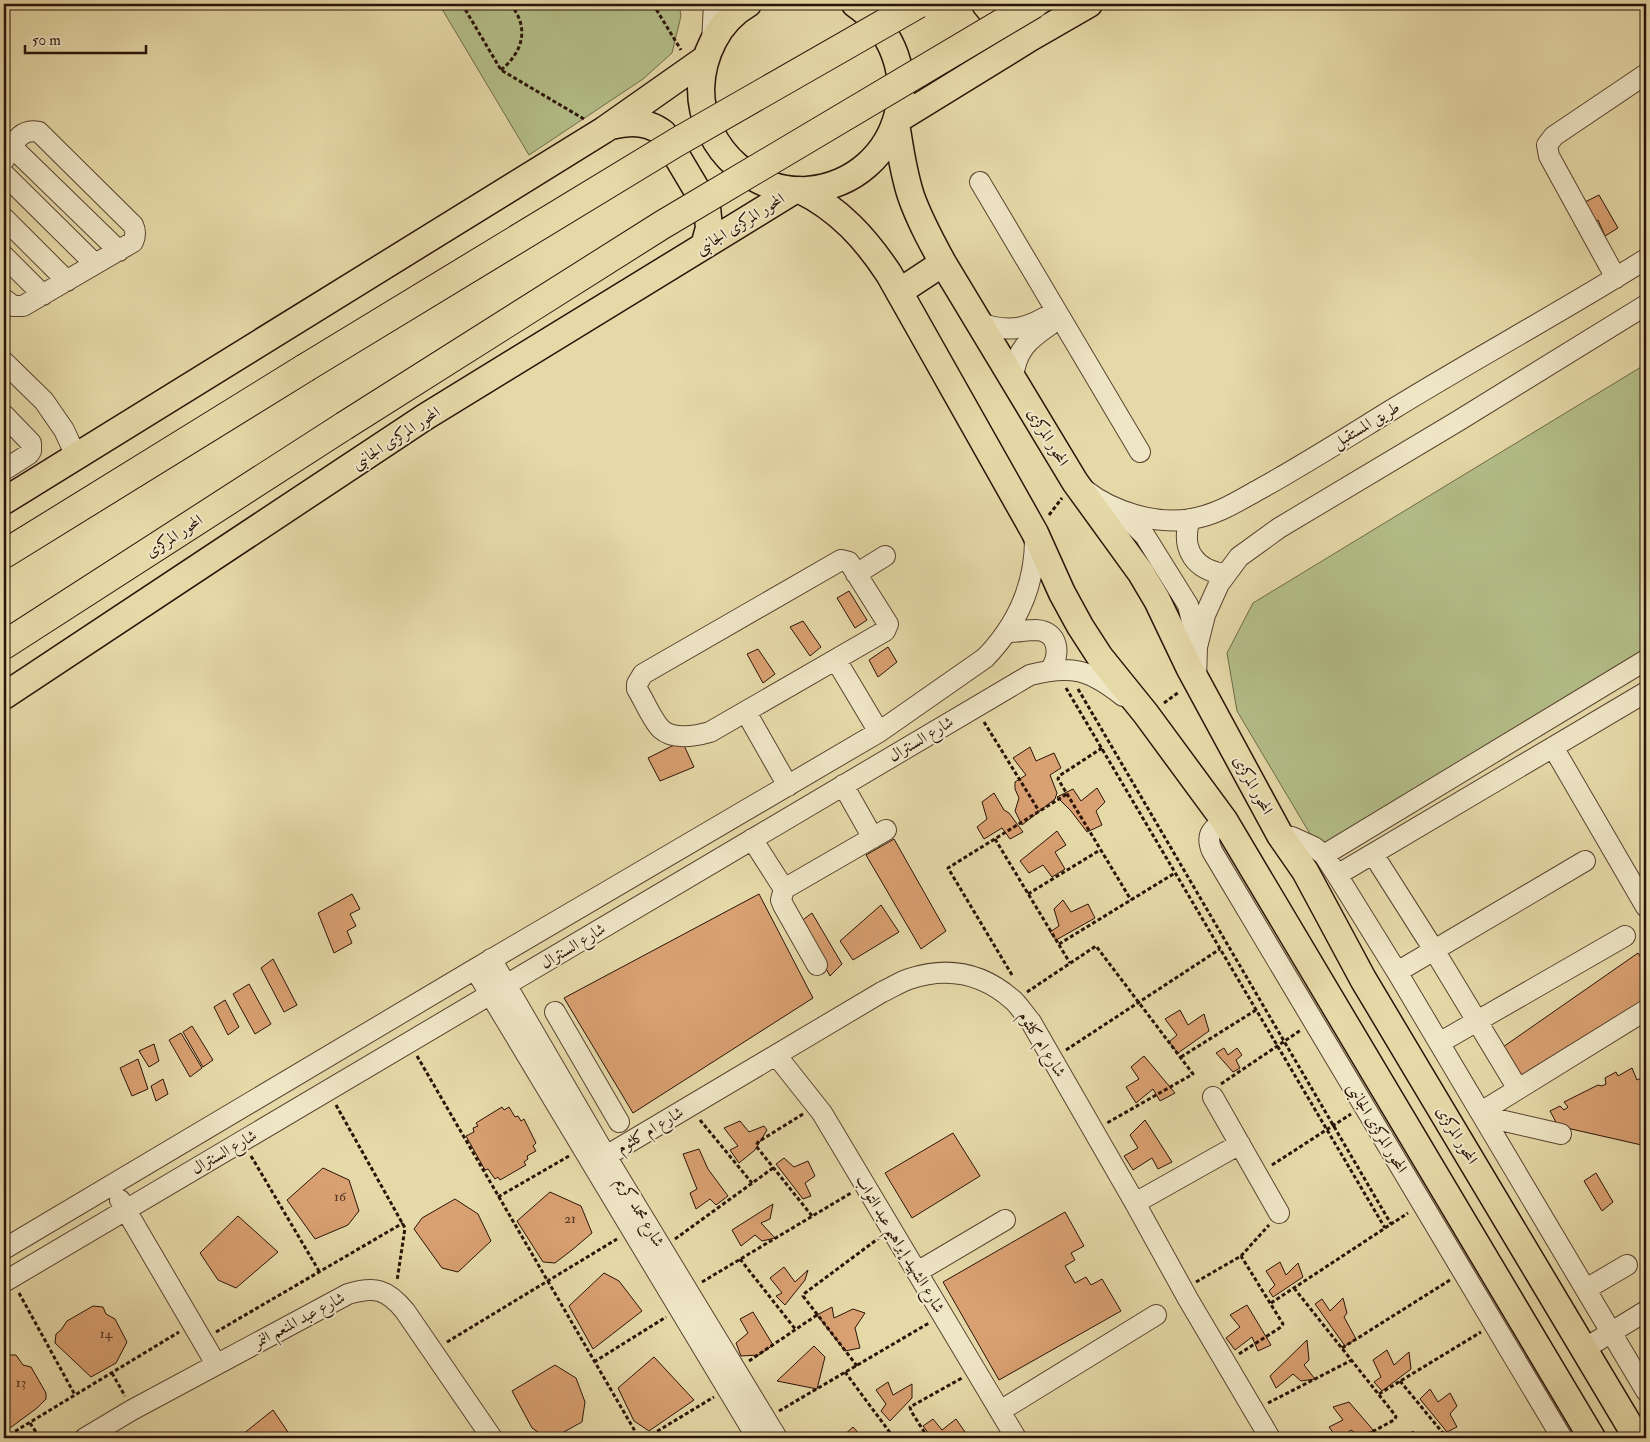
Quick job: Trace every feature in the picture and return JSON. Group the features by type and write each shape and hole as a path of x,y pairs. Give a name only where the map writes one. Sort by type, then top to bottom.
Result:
{"highway":[{"path":"4,554 677,142 918,4"},
{"name":"المحور المركزى","path":"4,645 662,224 1034,4"}],"main road":[{"path":"4,501 608,128 703,57 732,16 748,4"},
{"path":"703,57 701,96 704,114 710,131 730,160 744,172 760,181 777,187 798,190 818,189 835,184 851,177 878,154 888,139 901,103 902,87 896,55 880,26 869,14 855,4"},
{"path":"985,4 1008,27 1030,38"},
{"path":"896,121 1030,38 1089,4"},
{"name":"المحور المركزى","path":"896,121 902,160 911,196 925,230 943,263 1075,482 1141,573 1280,835 1305,871 1364,978 1636,1438"},
{"path":"608,128 632,122 656,127 663,133 707,207 709,228 704,246"},
{"path":"798,190 818,199 851,226 878,257 1034,533 1062,593 1080,626 1111,671 1146,714 1224,820 1592,1438"},
{"name":"المحور المركزى الجانبى","path":"4,696 426,418 798,190"},
{"path":"899,292 943,263"}],"street":[{"path":"703,57 714,4"},
{"path":"1616,278 1548,156 1547,145 1554,136 1646,74"},
{"path":"4,299 9,304 18,307 24,306 133,242 135,230 39,132 26,131 20,134 8,153 119,250"},
{"path":"4,174 95,264"},
{"path":"980,182 1140,452"},
{"path":"4,218 67,281"},
{"path":"4,256 43,295"},
{"name":"طريق المستقبل","path":"1075,482 1104,502 1130,513 1156,519 1190,520 1221,510 1283,476 1646,259"},
{"path":"1193,674 1200,631 1211,599 1239,557 1279,528 1458,421 1646,305"},
{"path":"980,323 991,327 1015,329 1058,314"},
{"path":"1013,378 1014,367 1023,347 1058,314"},
{"path":"4,362 49,408 64,430 76,456"},
{"path":"4,415 30,442 32,447 29,454 4,470"},
{"path":"1190,520 1186,536 1187,545 1195,560 1209,571 1226,574"},
{"name":"شارع السنترال","path":"4,1249 483,964 879,732 985,658 1007,632 1024,602 1029,586 1035,553 1034,533"},
{"path":"856,574 885,556"},
{"path":"841,560 849,562 856,574 888,624 888,628 885,631 710,732 681,736 669,734 660,728 637,689 637,684 643,674 841,560"},
{"path":"1007,632 1036,630 1048,635 1053,639 1057,651 1058,670"},
{"path":"836,660 879,732"},
{"path":"1324,855 1646,660"},
{"name":"شارع السنترال","path":"7,1280 1030,675 1058,670 1085,673 1102,680 1146,714"},
{"path":"1337,876 1646,692"},
{"path":"746,712 788,786"},
{"path":"1553,747 1646,907"},
{"path":"817,964 782,905 781,900 784,890 880,834 843,785"},
{"name":"المحور المركزى الجانبى","path":"1224,820 1212,830 1209,837 1212,851 1562,1438"},
{"path":"1280,835 1304,841 1324,855 1397,972 1646,1391"},
{"path":"752,839 784,890"},
{"path":"1372,854 1434,950 1518,1089"},
{"path":"1397,972 1585,861"},
{"path":"1439,1043 1625,936"},
{"name":"شارع محمد كريم","path":"483,964 499,990 583,1148 757,1438"},
{"name":"شارع ام كلثوم","path":"606,1156 882,992 908,979 936,972 965,974 992,984 1019,998 1183,1290 1270,1438"},
{"name":"شارع محمد كريم","path":"499,990 548,1056 606,1156 777,1438"},
{"path":"1482,1114 1518,1089 1646,1010"},
{"path":"555,1012 619,1122"},
{"path":"548,1056 573,1042"},
{"name":"شارع الشهيد إبراهيم عبد التواب","path":"776,1055 816,1106 892,1229 1016,1438"},
{"path":"1213,1097 1279,1213"},
{"path":"1482,1114 1561,1134"},
{"path":"1135,1203 1240,1144"},
{"path":"112,1185 216,1364"},
{"path":"917,1272 1005,1220"},
{"path":"1586,1290 1627,1266"},
{"name":"شارع عبد المنعم النمر","path":"85,1438 216,1364 348,1294 364,1289 380,1291 395,1298"},
{"path":"395,1298 492,1438"},
{"path":"1584,1349 1646,1311"},
{"path":"1000,1412 1156,1315"}],"path":[{"path":"462,4 501,70 608,128"},
{"path":"501,70 511,61 518,50 522,37 521,23 516,11 510,4"},
{"path":"653,4 703,57"},
{"path":"1034,533 1075,482"},
{"path":"1058,670 1385,1228"},
{"path":"1058,670 1284,1041 1391,1224"},
{"path":"1146,714 1193,674"},
{"path":"974,707 1039,811"},
{"path":"1102,748 1058,778 1058,781 1131,900"},
{"path":"1067,794 948,868 1019,998 1096,946 1193,1074 1094,1131"},
{"path":"995,839 1070,962"},
{"path":"1028,894 1100,850"},
{"path":"1058,944 1176,873"},
{"path":"1053,1059 1220,949"},
{"path":"1181,1058 1256,1010"},
{"path":"1213,1097 1222,1082 1314,1022"},
{"path":"409,1043 638,1438"},
{"path":"328,1091 403,1223 404,1233 395,1298"},
{"path":"812,1216 757,1148 756,1144 816,1106"},
{"path":"1256,1174 1364,1106"},
{"path":"689,1107 752,1183"},
{"path":"242,1142 320,1271"},
{"path":"498,1197 583,1148"},
{"path":"662,1248 773,1168"},
{"path":"688,1290 865,1185"},
{"path":"1271,1303 1422,1203"},
{"path":"1183,1290 1241,1256 1279,1213"},
{"path":"4,1438 112,1373 320,1271 403,1223"},
{"path":"857,1366 804,1298 803,1294 892,1229"},
{"path":"432,1350 632,1230"},
{"path":"1226,1363 1283,1326 1283,1322 1241,1256"},
{"path":"740,1259 796,1330"},
{"path":"1342,1348 1463,1272"},
{"path":"7,1280 75,1395"},
{"path":"1294,1288 1395,1414 1396,1419 1361,1438"},
{"path":"594,1362 680,1309"},
{"path":"736,1370 817,1315"},
{"path":"765,1419 943,1315"},
{"path":"1379,1394 1494,1324"},
{"path":"1254,1410 1352,1360"},
{"path":"928,1438 910,1408 976,1371"},
{"path":"845,1372 894,1438"},
{"path":"112,1373 132,1410"},
{"path":"1400,1381 1446,1438"},
{"path":"646,1438 728,1390"},
{"path":"30,1422 40,1438"},
{"path":"912,1438 924,1431"}],"green space":[{"path":"439,4 679,4 681,16 672,53 643,79 529,155"},
{"path":"1646,364 1646,651 1319,849 1237,711 1227,653 1253,603"}],"building":[{"path":"1599,195 1618,228 1605,236 1598,220 1594,223 1583,203"},
{"path":"849,591 867,620 855,628 837,598"},
{"path":"803,621 821,647 810,656 790,627"},
{"path":"888,647 897,662 878,677 869,660"},
{"path":"758,649 775,674 763,683 747,654"},
{"path":"682,741 694,767 660,781 648,758"},
{"path":"1030,747 1036,761 1054,753 1061,768 1050,775 1057,793 1055,799 1022,825 1015,811 1019,798 1015,789 1015,782 1026,775 1013,758"},
{"path":"1097,788 1105,802 1096,811 1102,825 1087,832 1071,811 1057,797 1073,789 1081,801"},
{"path":"994,793 1004,810 1009,813 1023,832 1010,839 1002,828 984,839 977,827 987,819 982,802"},
{"path":"1057,831 1066,845 1055,852 1065,869 1052,877 1043,865 1029,873 1020,861"},
{"path":"894,839 946,931 921,949 866,855"},
{"path":"352,894 360,909 350,914 356,926 347,931 352,943 334,953 318,913"},
{"path":"759,894 813,998 633,1113 564,998"},
{"path":"1063,900 1071,912 1088,904 1095,918 1056,940 1050,932 1059,926 1054,909"},
{"path":"881,905 899,932 853,960 840,941"},
{"path":"812,913 842,964 830,976 800,922"},
{"path":"1638,953 1646,966 1646,1003 1523,1081 1503,1047"},
{"path":"273,959 297,1005 284,1012 261,968"},
{"path":"249,984 271,1024 255,1034 233,994"},
{"path":"225,1000 239,1027 228,1035 214,1007"},
{"path":"1180,1010 1188,1025 1204,1014 1209,1031 1178,1053 1169,1042 1177,1035 1165,1019"},
{"path":"192,1026 213,1060 203,1067 183,1032"},
{"path":"181,1033 202,1068 190,1077 169,1040"},
{"path":"154,1044 159,1061 149,1067 139,1051"},
{"path":"1224,1048 1228,1055 1237,1048 1242,1055 1236,1060 1240,1068 1233,1072 1216,1053"},
{"path":"1144,1056 1175,1093 1160,1101 1153,1089 1136,1103 1126,1087 1139,1079 1131,1067"},
{"path":"138,1059 148,1089 132,1096 120,1068"},
{"path":"1632,1068 1637,1080 1646,1076 1646,1146 1558,1126 1550,1111 1560,1106 1564,1110 1568,1107 1564,1102 1598,1085 1606,1084 1605,1078 1616,1072 1618,1076"},
{"path":"163,1079 168,1094 156,1101 151,1086"},
{"path":"502,1107 504,1110 509,1107 515,1117 518,1116 521,1121 524,1119 536,1143 533,1146 536,1151 527,1156 528,1159 524,1162 526,1165 500,1180 498,1177 495,1179 488,1169 485,1170 466,1136 474,1132 473,1128 478,1126 476,1123"},
{"path":"1145,1120 1172,1162 1158,1169 1152,1158 1133,1170 1124,1156 1138,1148 1130,1135"},
{"path":"740,1121 749,1132 764,1126 767,1130 755,1150 739,1163 730,1150 738,1146 724,1128"},
{"path":"953,1133 980,1176 912,1218 885,1173"},
{"path":"699,1149 708,1169 728,1196 716,1205 710,1199 696,1209 690,1193 697,1189 683,1154"},
{"path":"784,1158 794,1167 808,1161 815,1176 805,1183 811,1196 803,1199 776,1164"},
{"path":"323,1168 349,1180 359,1211 348,1225 315,1239 287,1200"},
{"path":"1596,1173 1613,1202 1602,1211 1584,1181"},
{"path":"550,1192 581,1206 592,1233 555,1263 543,1262 517,1221"},
{"path":"455,1199 478,1214 491,1241 458,1272 442,1268 414,1229 422,1218"},
{"path":"773,1204 770,1219 761,1223 775,1238 762,1241 755,1235 741,1246 732,1230"},
{"path":"1065,1212 1084,1246 1071,1253 1075,1260 1065,1266 1075,1283 1086,1277 1091,1285 1102,1279 1121,1311 999,1380 943,1282"},
{"path":"238,1216 278,1252 236,1288 218,1280 200,1253"},
{"path":"1280,1262 1286,1275 1298,1263 1303,1277 1273,1297 1269,1291 1275,1285 1266,1271"},
{"path":"784,1267 795,1282 808,1270 805,1280 785,1305 776,1296 782,1293 770,1278"},
{"path":"604,1273 619,1281 642,1311 593,1349 569,1306"},
{"path":"1343,1298 1347,1313 1344,1317 1356,1339 1345,1346 1315,1304 1322,1299 1330,1311"},
{"path":"1247,1305 1271,1345 1258,1351 1252,1337 1235,1350 1226,1338 1240,1327 1230,1315"},
{"path":"93,1306 103,1307 106,1314 115,1319 127,1342 116,1363 91,1377 55,1343 56,1334 67,1321"},
{"path":"832,1307 834,1318 853,1309 865,1313 855,1328 860,1348 845,1351 817,1315"},
{"path":"753,1312 773,1345 759,1355 741,1356 736,1343 748,1333 740,1319"},
{"path":"1307,1340 1309,1360 1304,1365 1315,1379 1301,1381 1293,1374 1276,1388 1270,1376"},
{"path":"814,1346 825,1357 817,1389 777,1381"},
{"path":"1387,1350 1394,1365 1409,1352 1411,1369 1382,1391 1374,1382 1381,1377 1373,1360"},
{"path":"16,1355 23,1365 31,1367 46,1393 46,1399 37,1408 10,1428 4,1426 4,1357"},
{"path":"654,1357 694,1400 649,1431 634,1421 618,1388"},
{"path":"555,1365 576,1378 585,1402 582,1422 553,1438 547,1438 532,1428 512,1391"},
{"path":"888,1382 893,1395 912,1384 912,1398 890,1421 881,1411 886,1404 876,1390"},
{"path":"1430,1389 1438,1402 1450,1393 1457,1406 1450,1414 1457,1427 1447,1432 1420,1399"},
{"path":"1349,1402 1374,1431 1358,1435 1351,1430 1341,1438 1337,1438 1329,1427 1343,1420 1333,1407"},
{"path":"273,1410 292,1438 238,1438"},
{"path":"933,1419 942,1430 956,1419 965,1432 955,1438 932,1438 923,1426"},
{"path":"853,1427 863,1438 842,1437"},
{"path":"1413,1431 1418,1438 1405,1438"}]}
